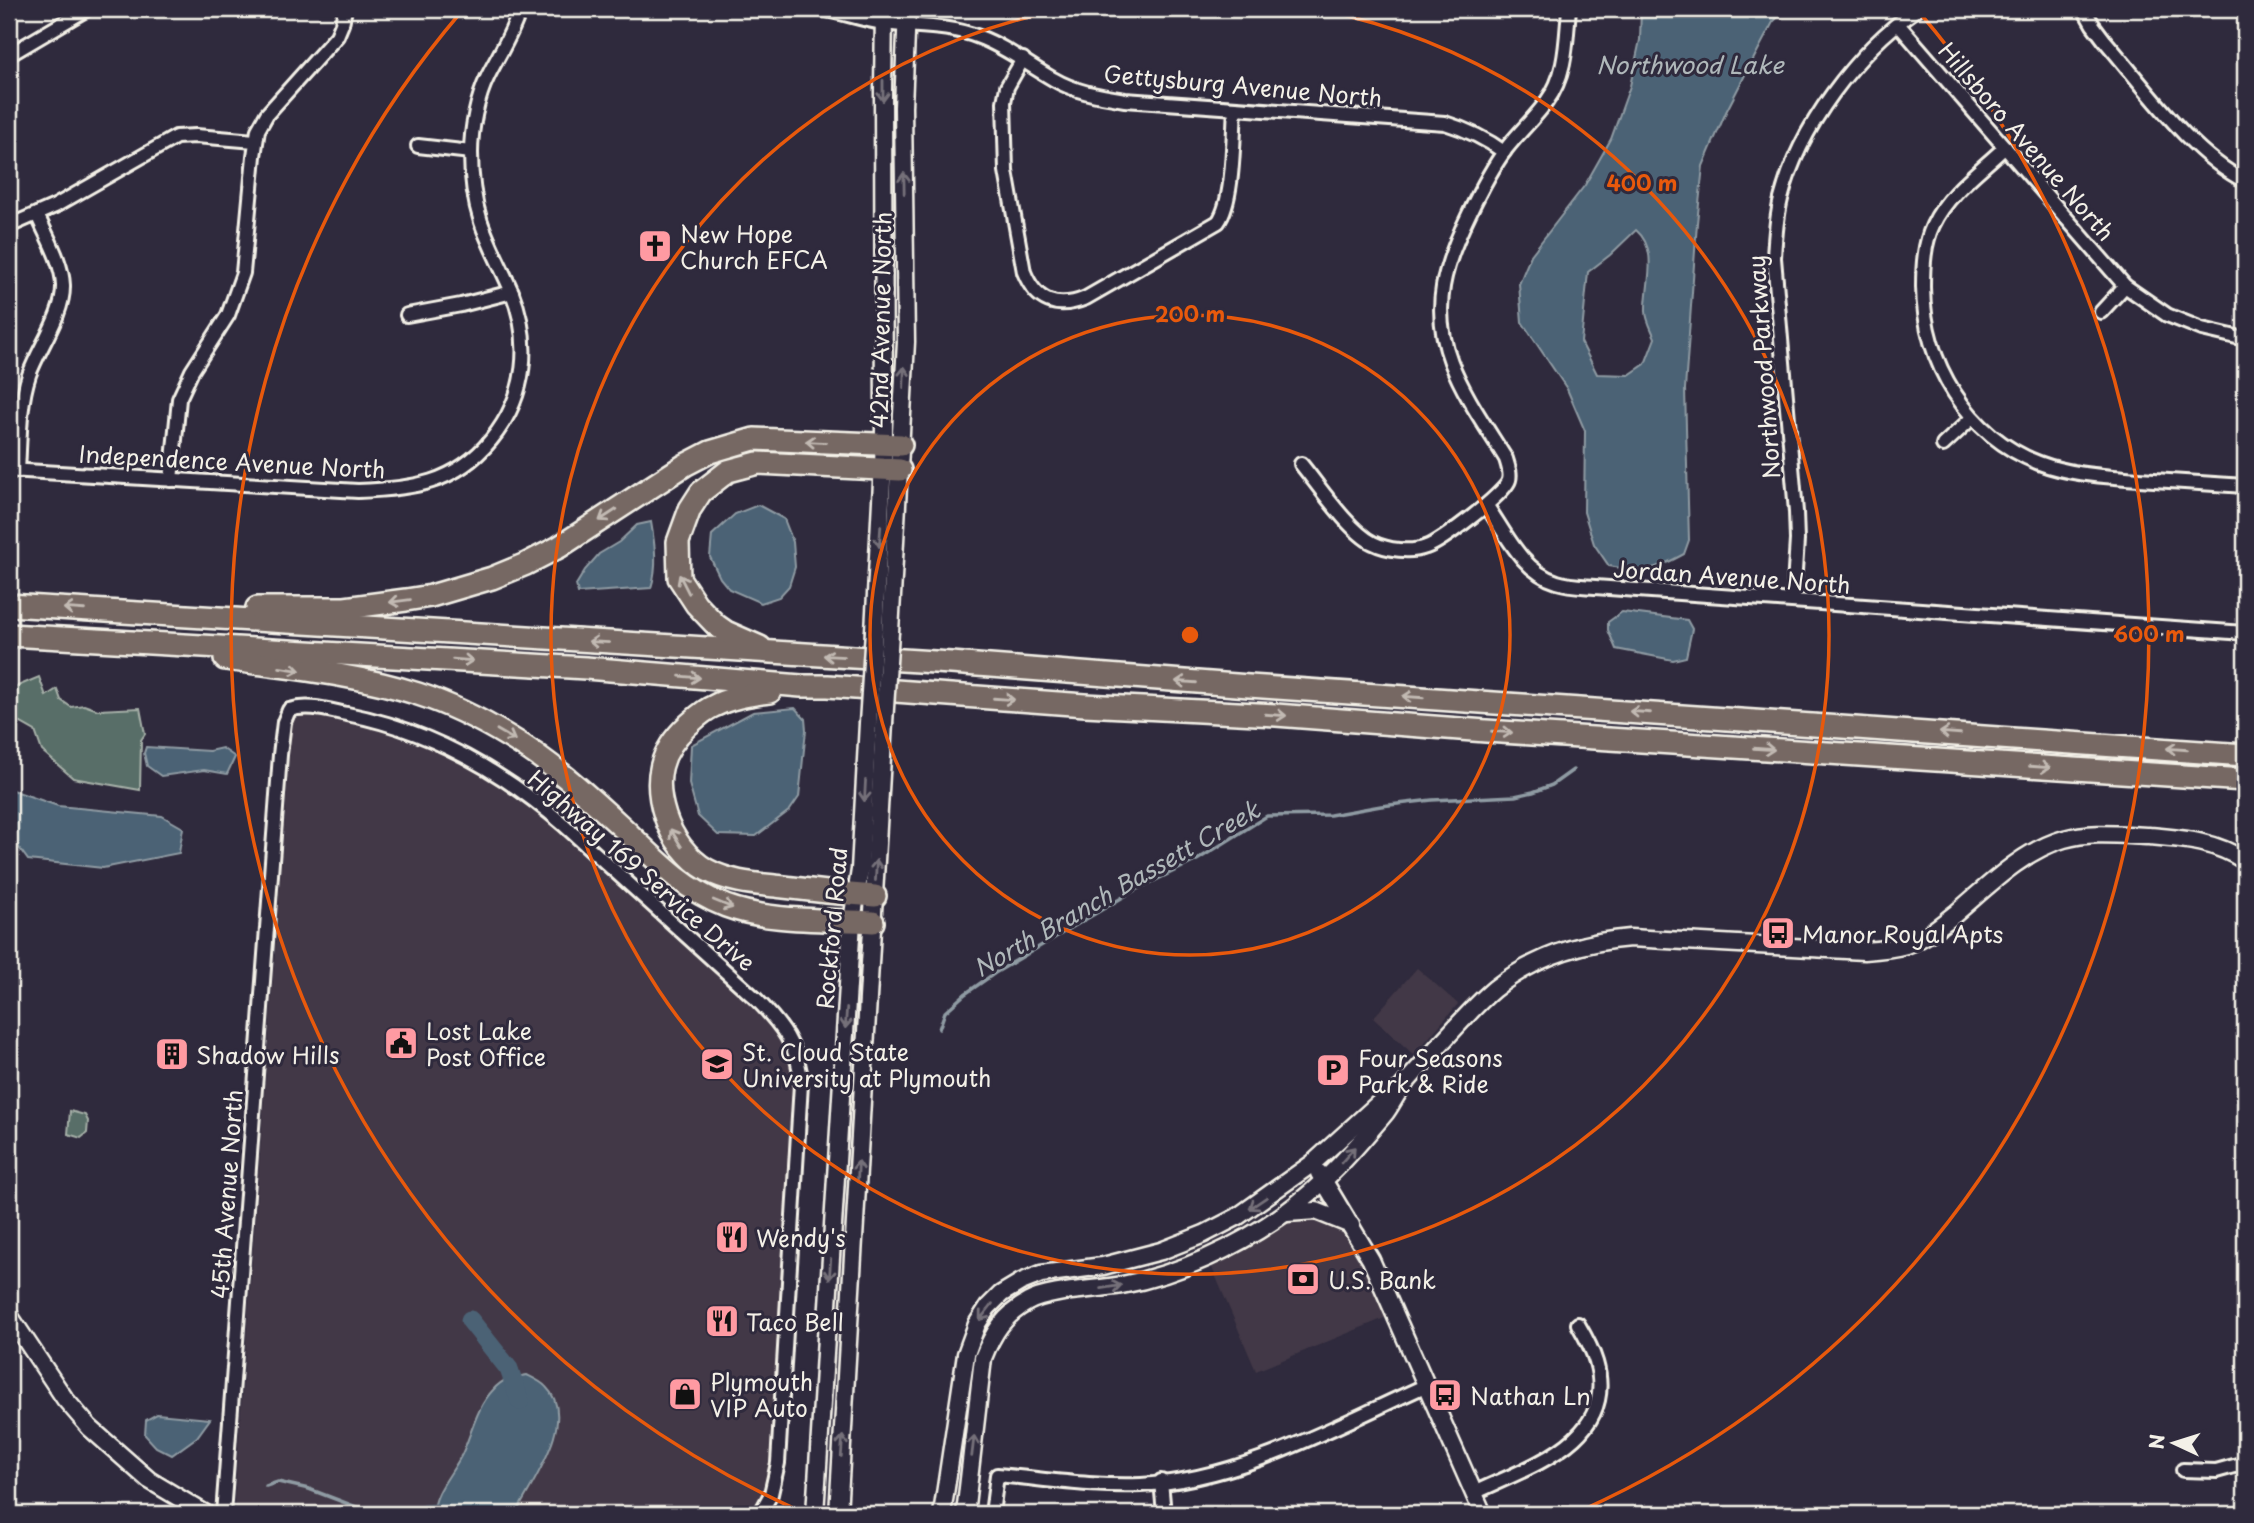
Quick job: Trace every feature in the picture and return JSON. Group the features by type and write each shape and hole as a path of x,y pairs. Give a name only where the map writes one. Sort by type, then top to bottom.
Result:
{"highway":[{"path":"140,613 192,608 345,608 431,596 500,575 542,556 710,452 754,439 893,445"},
{"path":"774,653 716,625 696,604 679,578 678,542 695,500 710,483 727,471 748,464 892,469"},
{"path":"9,605 951,663 2245,755"},
{"path":"9,635 559,666 801,686 2239,780"},
{"path":"102,641 389,685 420,695 479,720 535,754 601,809 689,889 725,906 755,915 862,921"},
{"path":"801,686 731,699 710,707 673,740 663,761 659,796 667,824 682,847 698,864 735,881 865,895"}],"street":[{"path":"9,55 88,9"},
{"path":"171,480 179,399 192,370 228,315 243,273 255,141 267,114 337,36 345,9"},
{"name":"Independence Avenue North","path":"14,470 318,490 398,490 422,485 462,468 481,452 511,412 519,390 523,341 512,292 480,220 471,152 479,100 486,79 520,9"},
{"name":"Gettysburg Avenue North","path":"821,9 906,17 978,36 1023,59 1054,80 1101,96 1125,100 1446,123 1465,129 1504,152"},
{"path":"1301,464 1358,534 1374,544 1391,549 1427,547 1487,506 1504,491 1509,480 1506,459 1450,361 1441,311 1443,286 1448,261 1476,198 1504,152 1549,98 1559,78 1565,57 1569,9"},
{"name":"Northwood Parkway","path":"1793,601 1796,512 1775,287 1777,219 1790,172 1824,108 1848,74 1877,42 1917,9"},
{"path":"2084,9 2105,41 2189,139 2209,158 2245,181"},
{"name":"42nd Avenue North","path":"882,631 893,445 884,16"},
{"name":"42nd Avenue North","path":"893,445 905,342 906,17"},
{"name":"Hillsboro Avenue North","path":"1898,24 2125,286 2167,315 2202,329 2245,339"},
{"path":"1023,59 1007,87 1004,102 1004,156 1008,185 1024,272 1029,284 1047,300 1061,304 1086,298 1210,228 1223,215 1228,199 1235,108"},
{"path":"9,226 37,214 176,137 255,141"},
{"path":"418,146 471,152"},
{"path":"2006,147 1952,196 1932,227 1924,261 1923,308 1928,337 1951,390 1972,418 2011,449 2058,469 2097,476 2245,486"},
{"path":"14,470 29,375 59,306 63,285 61,271 37,214"},
{"path":"2101,312 2125,286"},
{"path":"407,315 512,292"},
{"path":"1943,445 1972,418"},
{"name":"Jordan Avenue North","path":"1487,506 1522,558 1538,573 1558,583 2245,633"},
{"name":"Rockford Road","path":"815,1514 865,895 882,631"},
{"name":"Highway 169 Service Drive","path":"289,710 302,706 383,722 451,749 500,775 555,818 755,998 784,1028 801,1073 801,1084 776,1479 760,1514"},
{"name":"45th Avenue North","path":"223,1514 280,755 284,722 289,710"},
{"path":"964,1514 984,1358 993,1334 1008,1316 1043,1295 1123,1285 1187,1266 1265,1227 1324,1181 1388,1109 1401,1088 1472,1010 1518,972 1545,958 1601,940 1642,937 1864,951 1886,950 1929,934 2036,850 2064,839 2089,834 2177,838 2203,842 2230,851 2245,861"},
{"name":"Rockford Road","path":"838,1514 862,921"},
{"path":"942,1514 966,1354 976,1324 1001,1294 1041,1274 1103,1266 1178,1245 1237,1217 1313,1163 1379,1103 1401,1088"},
{"path":"1313,1163 1351,1224 1377,1274 1483,1514"},
{"path":"1284,1213 1316,1211 1351,1224"},
{"path":"9,1315 65,1399 90,1428 149,1480 206,1514"},
{"path":"1474,1493 1568,1446 1581,1434 1591,1418 1599,1384 1597,1366 1578,1324"},
{"path":"992,1514 997,1475 1109,1485 1143,1485 1209,1474 1258,1460 1427,1385"},
{"path":"2183,1470 2216,1471 2245,1462"},
{"path":"1161,1482 1164,1514"}],"shaded area":[{"path":"305,714 376,729 423,746 465,764 503,789 552,824 772,1025 785,1045 792,1064 794,1086 772,1452 766,1484 753,1514 239,1514 237,1511 234,1503 292,721"},
{"path":"1417,968 1458,1004 1414,1055 1373,1018"},
{"path":"1295,1216 1329,1219 1348,1236 1387,1317 1256,1371 1210,1263"}],"green space":[{"path":"39,677 46,696 57,689 61,700 71,707 84,705 98,710 140,708 145,734 141,740 140,790 73,778 42,751 35,731 16,720 13,709 13,688"},
{"path":"70,1111 85,1115 88,1121 87,1133 81,1138 68,1134"}],"water":[{"name":"Northwood Lake","path":"1641,9 1786,9 1773,22 1726,112 1703,166 1685,389 1689,540 1684,554 1656,567 1640,570 1609,566 1594,544 1584,512 1585,431 1567,389 1522,322 1519,284 1531,255 1585,185 1611,139 1630,86 1640,40","holes":["1636,230 1648,248 1650,268 1646,314 1655,338 1645,364 1629,375 1597,374 1581,342 1588,272"]},
{"path":"758,505 784,519 793,542 795,567 789,586 779,597 761,603 729,589 720,578 710,557 712,535 735,514"},
{"path":"651,522 655,564 651,588 578,593 576,585 599,554 619,542 637,525"},
{"path":"1622,612 1687,620 1692,629 1686,657 1673,660 1616,649 1608,630 1608,622"},
{"path":"795,708 805,719 806,730 799,797 790,810 756,836 718,835 698,816 689,784 691,745 753,712"},
{"path":"146,747 209,751 222,748 235,757 227,774 204,770 161,776 147,766 144,753"},
{"path":"9,789 58,806 162,816 183,828 179,853 103,868 28,860 9,834"},
{"path":"527,1375 546,1387 555,1400 557,1416 549,1451 516,1514 434,1514 440,1491 462,1454 487,1397 504,1381"},
{"path":"157,1414 210,1419 197,1437 172,1455 156,1447 145,1435 146,1420"}],"waterway":[{"name":"North Branch Bassett Creek","path":"939,1029 945,1012 995,973 1135,890 1197,860 1267,816 1330,815 1432,800 1515,796 1552,785 1573,770"},
{"path":"470,1320 509,1369 520,1401"},
{"path":"266,1486 278,1482 309,1489 372,1513 384,1514"},
{"path":"425,1514 460,1511"}],"place":[{"name":"New Hope Church EFCA","path":"655,246"},
{"name":"Manor Royal Apts","path":"1778,933"},
{"name":"Lost Lake Post Office","path":"401,1043"},
{"name":"Shadow Hills","path":"172,1054"},
{"name":"St. Cloud State University at Plymouth","path":"717,1064"},
{"name":"Four Seasons Park & Ride","path":"1333,1070"},
{"name":"Wendy's","path":"732,1237"},
{"name":"U.S. Bank","path":"1303,1279"},
{"name":"Taco Bell","path":"722,1321"},
{"name":"Plymouth VIP Auto","path":"685,1394"},
{"name":"Nathan Ln","path":"1445,1395"}]}
